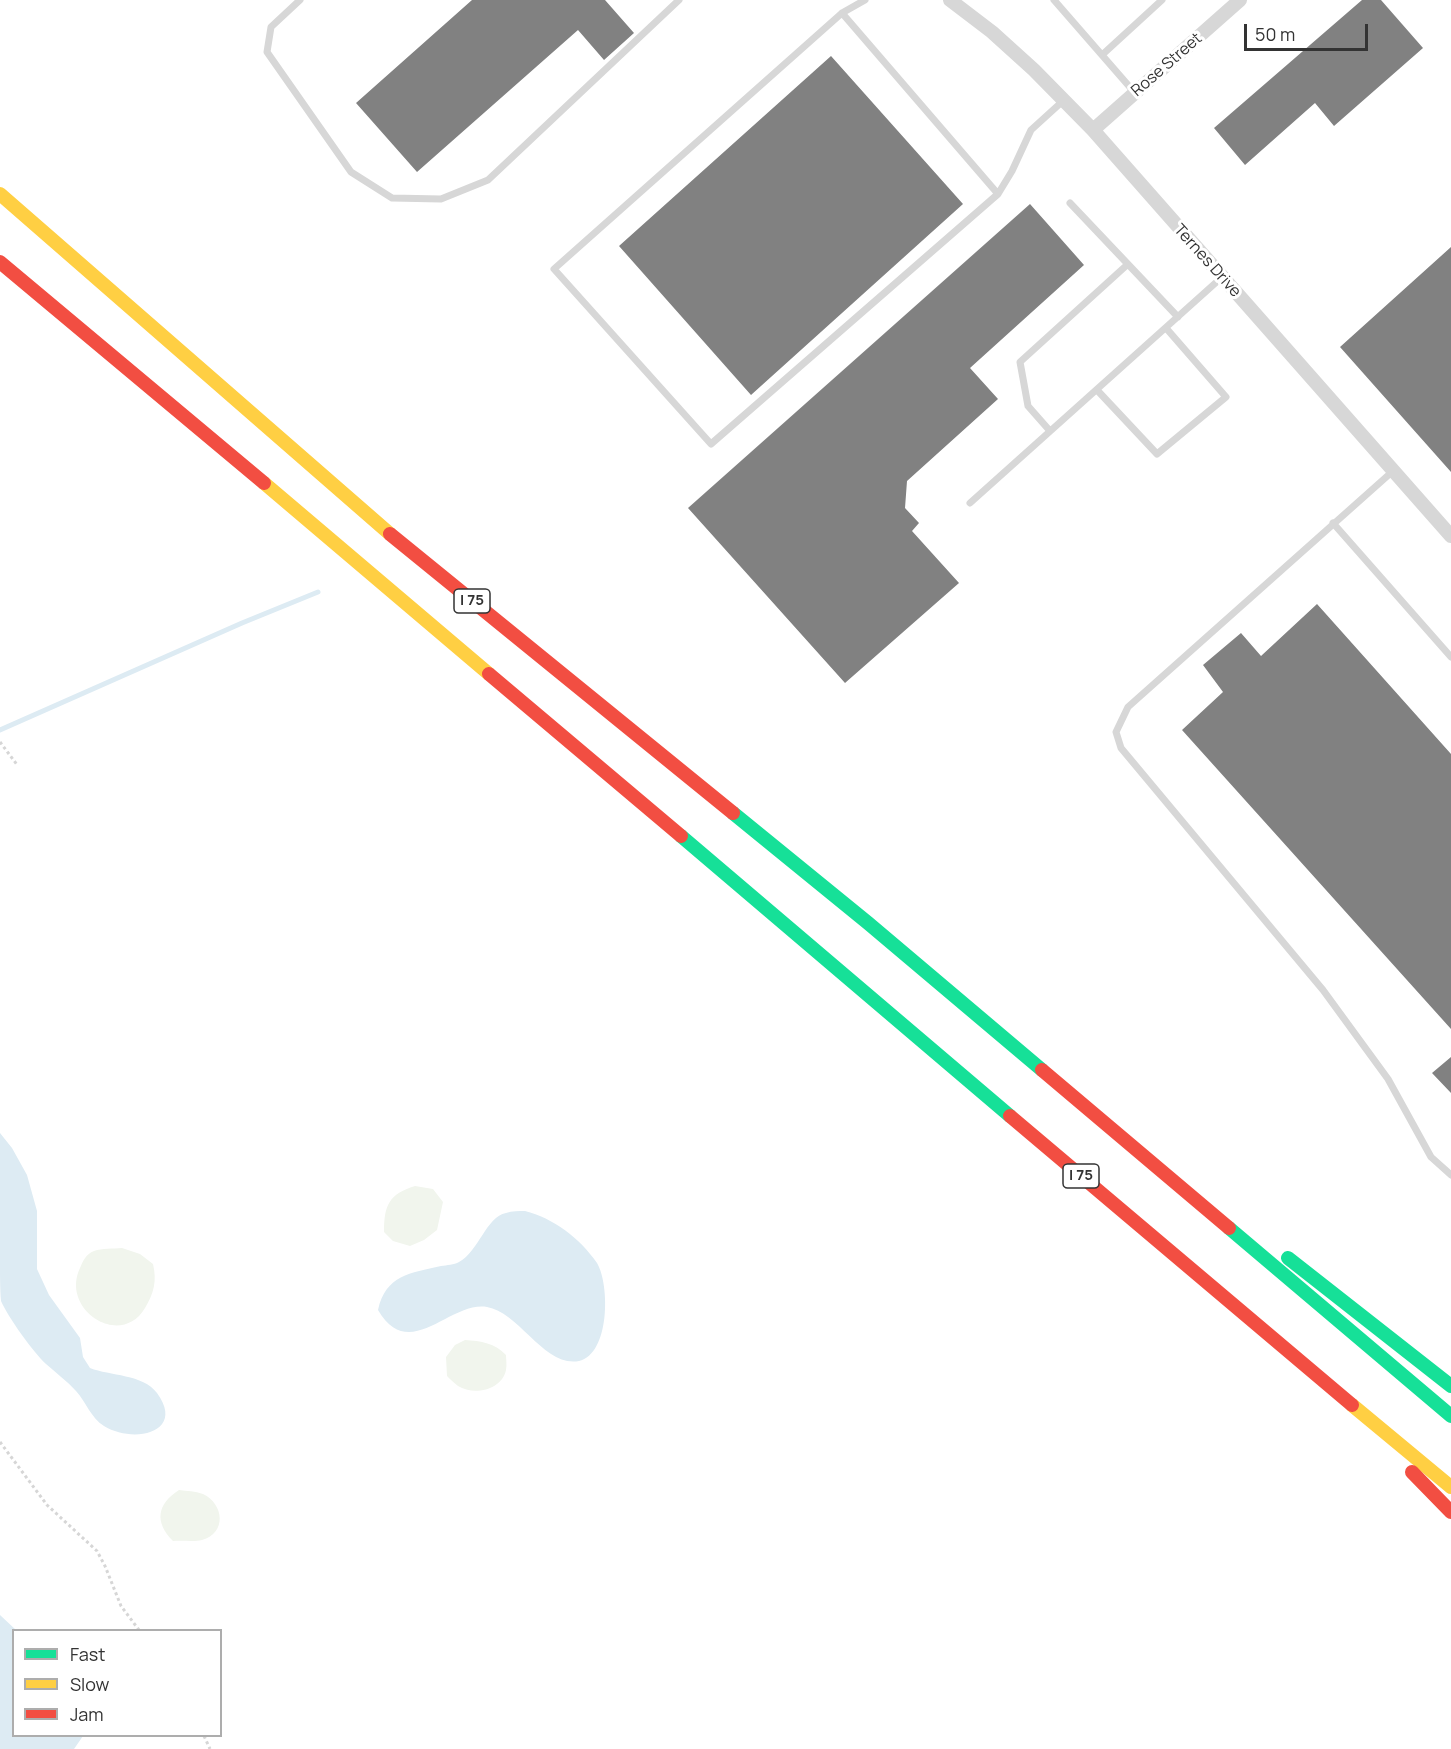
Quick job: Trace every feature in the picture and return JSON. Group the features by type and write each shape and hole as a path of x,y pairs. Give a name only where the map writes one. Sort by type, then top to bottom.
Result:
{"highway":[{"name":"I 75","path":"0,194 375,522 868,923 1451,1416"},
{"name":"I 75","path":"0,262 380,581 1320,1379 1451,1487"},
{"path":"1136,1149 1182,1174 1247,1225"},
{"path":"1275,1247 1451,1386"},
{"path":"1320,1379 1451,1512"}],"street":[{"name":"Ternes Drive","path":"950,0 992,32 1093,130 1221,278 1451,536"},
{"name":"Rose Street","path":"1093,130 1240,0"}],"lane":[{"path":"300,0 271,27 267,52 306,109 351,172 392,198 441,199 488,180 679,0"},
{"path":"865,0 842,13 554,269 711,444 998,194 1012,171 1031,130 1064,100"},
{"path":"1054,0 1135,93"},
{"path":"1102,56 1162,0"},
{"path":"842,13 998,194"},
{"path":"1070,203 1178,317"},
{"path":"1050,431 1028,406 1020,362 1128,264"},
{"path":"970,504 1221,278"},
{"path":"1096,390 1157,454 1226,397 1166,328"},
{"path":"1393,471 1128,707 1116,732 1121,748 1323,990 1388,1079 1431,1157 1451,1175"},
{"path":"1333,524 1451,657"}],"path":[{"path":"1,744 18,766"},
{"path":"0,1442 47,1505 97,1551 121,1606 137,1629"}],"shaded area":[{"path":"0,1133 12,1148 27,1175 37,1211 37,1269 49,1295 80,1338 83,1357 90,1368 135,1379 151,1387 157,1393 164,1407 165,1418 161,1426 152,1431 129,1434 99,1423 76,1391 34,1351 4,1308 0,1286"},
{"path":"415,1186 433,1189 443,1202 437,1230 424,1240 410,1246 393,1241 384,1232 384,1223 387,1208 394,1197"},
{"path":"525,1211 565,1230 583,1245 597,1263 604,1287 604,1318 597,1346 589,1356 579,1361 567,1361 555,1356 499,1311 487,1307 473,1308 458,1313 417,1331 403,1331 390,1325 378,1310 387,1289 393,1283 410,1274 459,1262 466,1257 499,1216"},
{"path":"122,1248 140,1254 153,1264 154,1287 145,1308 134,1320 122,1325 109,1324 96,1319 85,1310 78,1298 76,1283 80,1268 89,1254 100,1249"},
{"path":"465,1340 487,1343 506,1355 506,1368 499,1382 486,1389 472,1391 458,1386 447,1376 446,1357 455,1345"},
{"path":"179,1490 203,1494 215,1504 219,1511 219,1525 210,1536 199,1541 173,1541 167,1534 161,1520 162,1507"},
{"path":"0,1615 15,1629 12,1629 12,1737 82,1737 74,1749 0,1749"}],"building":[{"path":"472,0 605,0 634,33 604,60 578,30 417,172 356,103"},
{"path":"1362,0 1381,0 1423,48 1334,126 1315,103 1245,165 1214,128"},
{"path":"831,56 963,204 751,395 619,246"},
{"path":"1030,204 1084,265 970,368 998,399 907,481 905,508 919,523 912,531 959,583 845,683 688,508"},
{"path":"1451,247 1451,472 1340,347"},
{"path":"1317,604 1451,754 1451,1029 1182,730 1223,692 1203,665 1241,633 1261,656"},
{"path":"1451,1057 1451,1093 1432,1073"}],"waterway":[{"path":"0,730 242,623 318,592"}],"traffic: fast":[{"path":"733,813 1042,1070"},
{"path":"681,836 1010,1116"},
{"path":"1229,1228 1451,1416"},
{"path":"1288,1258 1451,1386"}],"traffic: slow":[{"path":"0,194 390,534"},
{"path":"264,483 489,674"},
{"path":"1352,1405 1451,1487"}],"traffic: jam":[{"path":"0,262 264,483"},
{"path":"390,534 733,813"},
{"path":"489,674 681,836"},
{"path":"1042,1070 1229,1228"},
{"path":"1010,1116 1352,1405"},
{"path":"1412,1472 1451,1512"}]}
